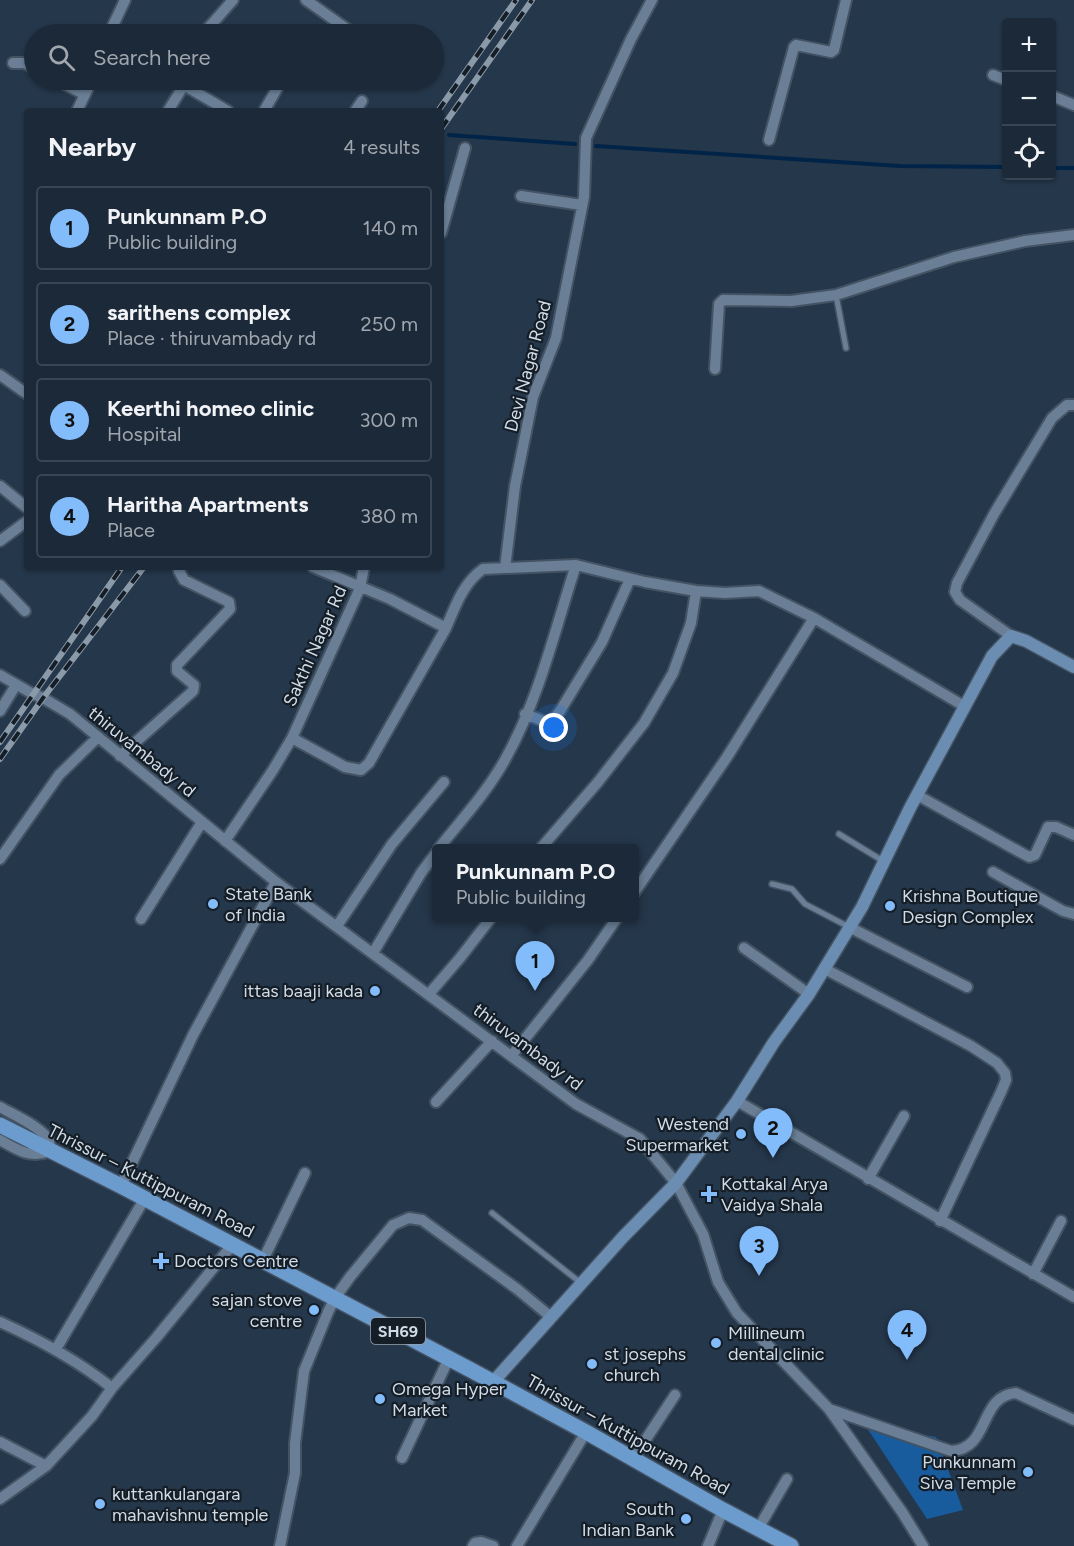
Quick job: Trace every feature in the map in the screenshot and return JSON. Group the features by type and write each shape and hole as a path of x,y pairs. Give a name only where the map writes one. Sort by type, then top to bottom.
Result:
{"main road":[{"name":"Thrissur – Kuttippuram Road","path":"0,1125 145,1198 493,1382 791,1546"}],"street":[{"path":"114,24 125,0"},
{"path":"211,24 232,0"},
{"path":"306,0 340,24"},
{"name":"Devi Nagar Road","path":"505,568 513,495 533,397 556,338 582,205 586,138 631,39 652,0"},
{"path":"769,140 794,47 796,45 831,52 834,50 846,0"},
{"path":"13,63 24,63"},
{"path":"993,75 1002,78"},
{"path":"76,90 84,94"},
{"path":"78,108 86,90"},
{"path":"169,108 176,90"},
{"path":"193,90 223,108"},
{"path":"266,108 276,90"},
{"path":"1056,98 1074,105"},
{"path":"358,108 362,101"},
{"path":"444,222 465,148"},
{"path":"520,196 582,205"},
{"path":"715,369 720,301 740,299 766,302 791,301 836,295 954,256 1025,241 1074,235"},
{"path":"0,375 24,392"},
{"path":"1074,405 1067,405 1052,418 994,514 957,583 955,591 960,600 1011,636 1026,641 1074,667"},
{"path":"0,486 24,506"},
{"path":"0,541 24,523"},
{"path":"443,844 487,788 508,755 545,667 576,565"},
{"path":"292,738 345,767 361,770 369,764 446,628 464,589 475,575 483,570 505,568 576,565 630,579 696,591 725,593 759,591 814,618 964,706"},
{"path":"120,756 194,691 194,685 177,671 177,665 230,609 229,602 184,580 180,570"},
{"path":"320,570 390,599 446,628"},
{"name":"Sakthi Nagar Rd","path":"225,841 292,738 360,588 363,570"},
{"path":"525,714 546,722 552,721 560,711 602,642 630,579"},
{"path":"0,585 25,611"},
{"path":"545,844 644,723 673,673 691,623 696,591"},
{"path":"639,886 727,757 814,618"},
{"path":"493,1382 623,1237 676,1183 737,1101 774,1042 809,994 862,907 964,706 992,656 1011,636"},
{"name":"thiruvambady rd","path":"0,675 70,714 276,882 576,1104 640,1138 676,1183 703,1234 718,1282 737,1313 829,1409 902,1512 923,1546"},
{"path":"0,711 16,685"},
{"path":"0,859 59,775 98,737"},
{"path":"337,926 393,844 444,782"},
{"path":"917,795 1029,857 1035,855 1048,827 1056,827 1074,835"},
{"path":"141,919 202,822"},
{"path":"373,952 432,858"},
{"path":"993,872 1063,911 1074,914"},
{"path":"121,1186 194,1035 276,882"},
{"path":"429,994 488,922"},
{"path":"512,1055 588,960 614,922"},
{"path":"849,927 967,987"},
{"path":"744,948 809,994"},
{"path":"825,969 971,1046 998,1063 1005,1073 1006,1080 940,1221"},
{"path":"436,1102 492,1041"},
{"path":"737,1101 1074,1297"},
{"path":"0,1107 42,1132 49,1140 50,1151 39,1156 31,1155 0,1140"},
{"path":"868,1179 904,1116"},
{"path":"262,1260 305,1173"},
{"path":"56,1349 145,1198"},
{"path":"280,1546 295,1473 295,1443 304,1371 335,1298 393,1226 409,1218 422,1220 517,1289 551,1317"},
{"path":"1033,1274 1061,1221"},
{"path":"0,1499 46,1466 92,1416 112,1388 233,1244"},
{"path":"0,1322 56,1349 84,1366 112,1388"},
{"path":"402,1458 449,1359"},
{"path":"829,1409 951,1451 962,1451 974,1443 996,1401 1007,1394 1017,1393 1074,1420"},
{"path":"633,1459 675,1395"},
{"path":"517,1546 586,1432"},
{"path":"0,1442 46,1466"},
{"path":"758,1529 787,1479"},
{"path":"708,1546 723,1510"},
{"path":"473,1546 481,1542 493,1546"}],"lane":[{"path":"836,295 846,348"},
{"path":"839,834 885,862"},
{"path":"772,884 792,889 805,904 849,927"},
{"path":"492,1214 581,1283"}],"shaded area":[{"path":"865,1425 936,1437 963,1510 927,1519"}],"waterway":[{"path":"449,135 575,144"},
{"path":"596,146 900,166 1002,167"},
{"path":"1056,168 1074,168"}],"railway":[{"path":"440,108 516,0"},
{"path":"444,125 532,0"},
{"path":"0,742 120,570"},
{"path":"0,759 43,698 142,570"}],"place":[{"name":"State Bank of India","path":"213,904"},
{"name":"Krishna Boutique Design Complex","path":"890,906"},
{"name":"ittas baaji kada","path":"375,991"},
{"name":"Punkunnam P.O","path":"535,991"},
{"name":"Westend Supermarket","path":"741,1134"},
{"name":"sarithens complex","path":"773,1158"},
{"name":"Kottakal Arya Vaidya Shala","path":"709,1194"},
{"name":"Doctors Centre","path":"161,1261"},
{"name":"Keerthi homeo clinic","path":"759,1276"},
{"name":"sajan stove centre","path":"314,1310"},
{"name":"Millineum dental clinic","path":"716,1343"},
{"name":"Haritha Apartments","path":"907,1360"},
{"name":"st josephs church","path":"592,1364"},
{"name":"Omega Hyper Market","path":"380,1399"},
{"name":"Punkunnam Siva Temple","path":"1028,1472"},
{"name":"kuttankulangara mahavishnu temple","path":"100,1504"},
{"name":"South Indian Bank","path":"686,1519"}]}
